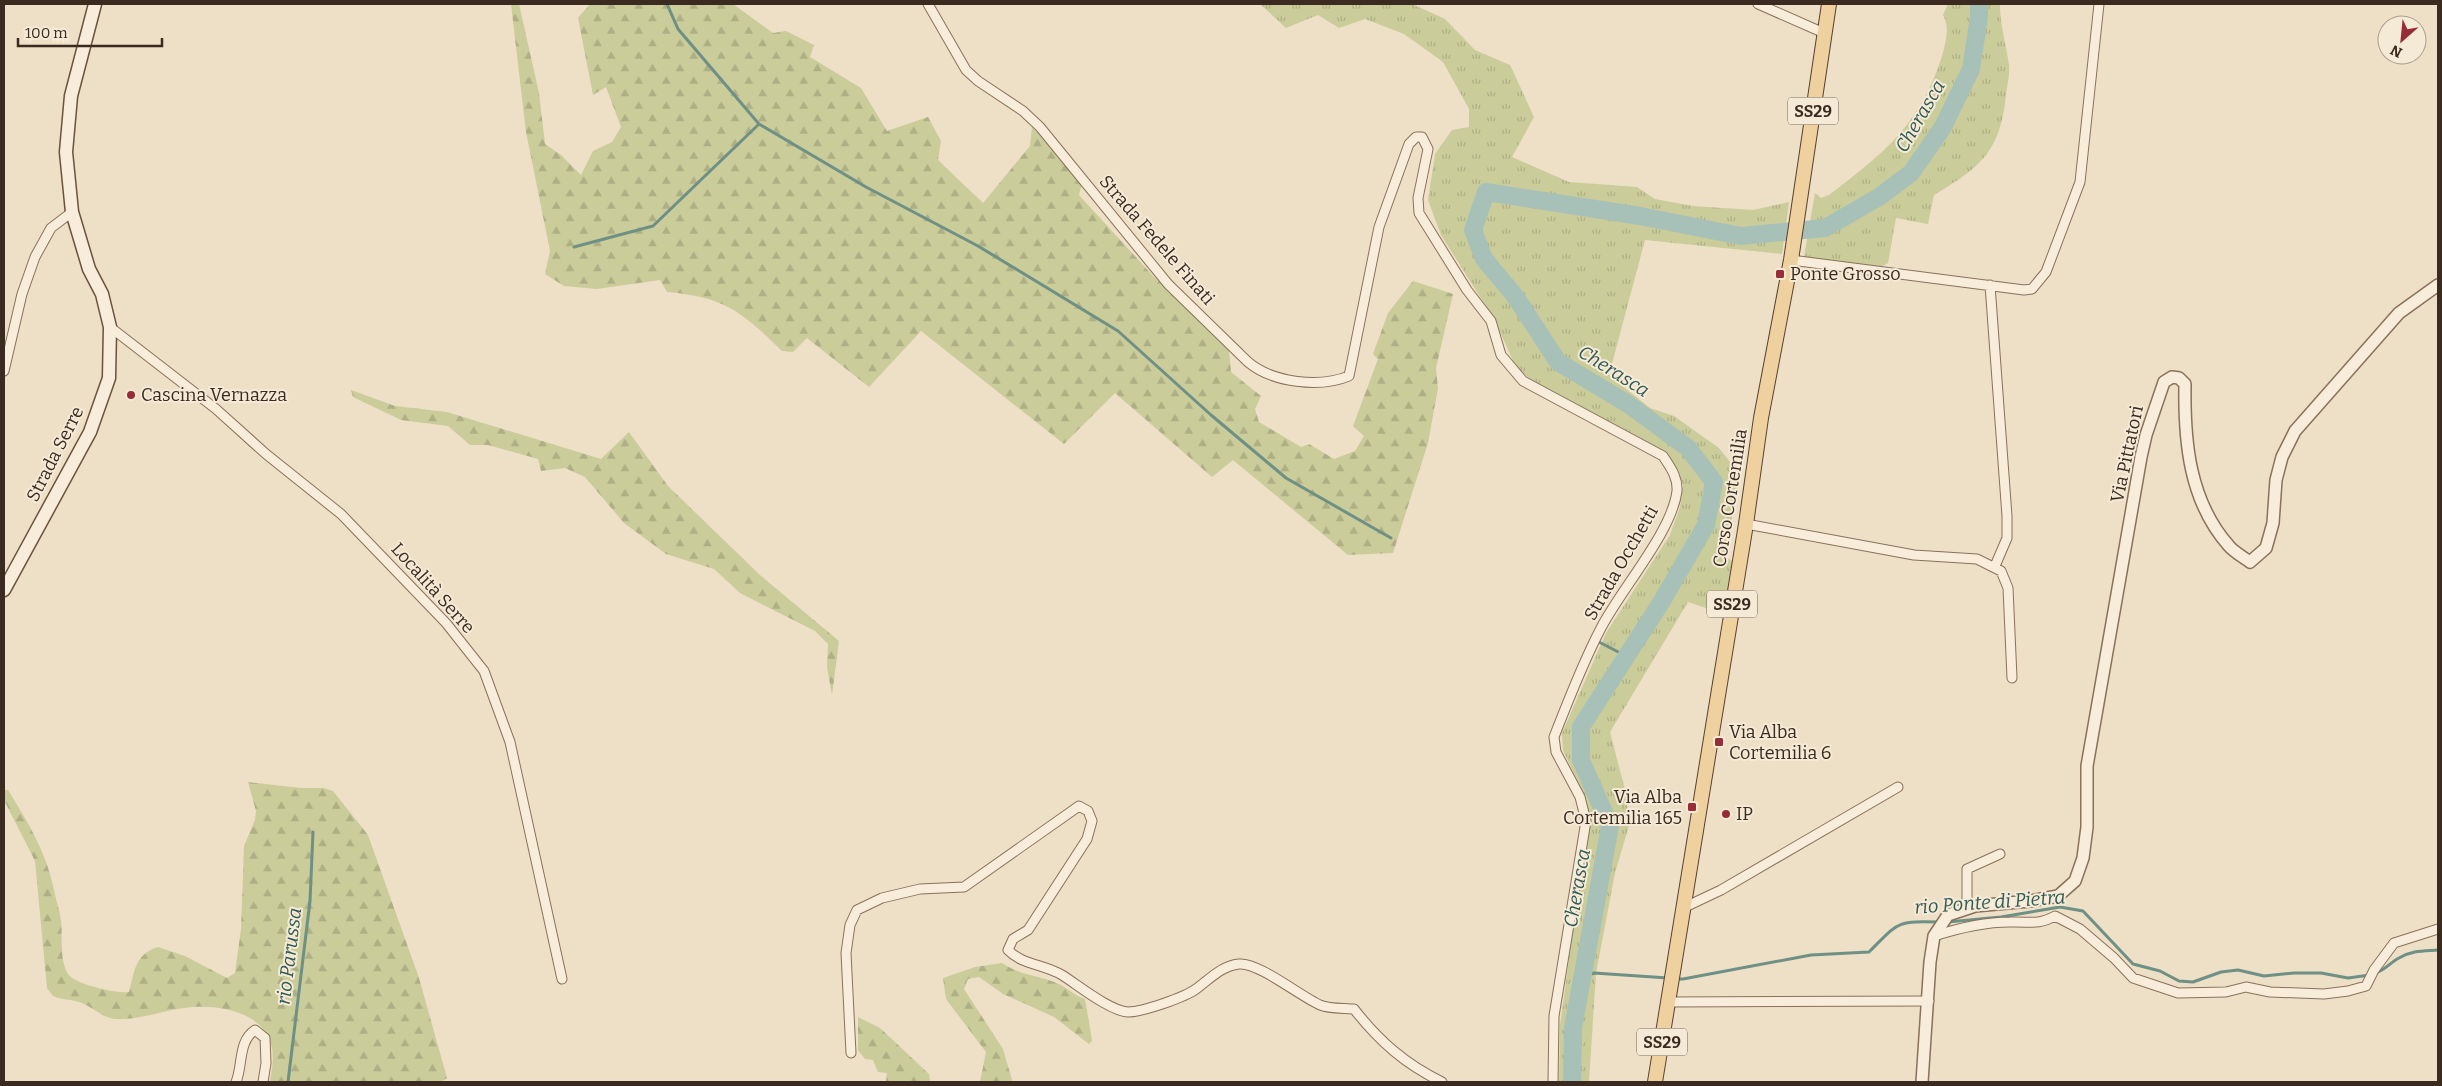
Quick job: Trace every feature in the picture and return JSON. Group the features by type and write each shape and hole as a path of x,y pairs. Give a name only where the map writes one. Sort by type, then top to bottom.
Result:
{"main road":[{"name":"Strada Serre","path":"4,590 90,432 109,378 110,327 102,294 89,269 72,212 66,152 71,96 95,4"},
{"name":"SS29","path":"1791,257 1829,4"},
{"name":"Corso Cortemilia","path":"1668,1002 1746,524 1761,418 1791,257"},
{"name":"SS29","path":"1655,1082 1668,1002"}],"street":[{"name":"Strada Fedele Finati","path":"928,4 966,70 978,81 1023,111 1040,127 1168,284 1248,362 1260,372 1278,377 1320,383 1350,376 1379,227 1410,144 1419,136"},
{"path":"1758,4 1824,33"},
{"path":"1791,257 2024,290 2032,289 2046,272 2080,182 2099,4"},
{"name":"Strada Occhetti","path":"1419,136 1425,141 1428,148 1418,198 1419,213 1462,282 1491,321 1501,355 1511,369 1523,380 1663,456 1676,476 1677,490 1673,506 1658,537 1601,627 1554,737 1556,752 1580,797 1586,821 1554,1016 1553,1082"},
{"path":"4,371 22,294 35,257 51,228 72,212"},
{"path":"1990,285 2007,516 2007,538 1995,566"},
{"name":"Via Pittatori","path":"1937,932 1948,916 1967,908 2030,902 2058,896 2075,880 2083,858 2087,827 2087,766 2141,456 2164,382 2172,377 2179,378 2185,384 2184,420 2194,482 2209,519 2230,547 2250,562 2266,548 2273,523 2278,473 2282,457 2295,431 2399,313 2438,285"},
{"name":"Località Serre","path":"110,327 216,409 266,454 342,514 446,623 484,671 510,742 562,980"},
{"path":"1746,524 1914,555 1966,556 1995,566 2003,575 2008,588 2012,678"},
{"path":"1683,908 1720,890 1898,787"},
{"path":"851,1053 846,953 850,925 857,910 882,898 920,889 964,887 1079,806 1088,811 1092,822 1088,839 1028,930 1013,939 1008,950 1016,959 1053,970 1112,1007 1128,1012 1171,1000 1196,990 1217,972 1240,964 1265,972 1301,996 1322,1006 1354,1009 1369,1029 1414,1068 1442,1082"},
{"path":"1967,908 1967,869 2000,854"},
{"path":"1922,1082 1937,932 1986,924 2011,922 2041,923 2055,916 2080,929 2114,958 2133,978 2156,987 2178,993 2226,992 2246,987 2270,992 2324,994 2348,991 2366,986 2374,970 2394,943 2438,929"},
{"path":"1668,1002 1929,1001"},
{"path":"236,1082 240,1073 244,1044 248,1035 255,1030 265,1038 266,1063 263,1082"}],"green space":[{"path":"511,4 519,4 539,93 545,144 561,155 581,175 593,151 612,142 621,127 606,87 593,95 578,18 590,4 733,4 773,33 786,31 814,45 810,57 861,88 887,131 928,117 941,141 938,160 983,203 1030,146 1032,127 1082,184 1079,195 1155,278 1229,350 1231,372 1261,396 1255,409 1259,422 1301,447 1309,444 1334,459 1355,451 1364,436 1353,426 1378,359 1373,354 1388,313 1413,281 1453,294 1436,368 1438,388 1428,443 1393,553 1348,555 1233,460 1212,477 1115,393 1064,444 921,331 869,387 807,338 793,352 782,351 755,326 731,309 704,298 667,292 660,280 597,289 564,286 545,274 550,251 526,132"},
{"path":"1260,4 1412,4 1445,19 1475,50 1510,65 1512,69 1534,117 1512,157 1569,182 1637,187 1655,199 1693,206 1753,210 1789,202 1782,254 1645,240 1609,375 1650,408 1674,416 1719,448 1730,462 1738,481 1725,556 1732,561 1724,614 1688,602 1610,732 1624,786 1630,822 1615,873 1596,973 1589,1082 1559,1082 1560,1025 1588,822 1586,800 1563,750 1562,733 1606,633 1670,535 1680,507 1683,486 1678,470 1666,453 1530,379 1516,367 1494,319 1441,235 1428,200 1435,154 1452,130 1469,127 1469,109 1443,62 1404,34 1365,19 1339,28 1318,15 1286,28"},
{"path":"1948,4 2000,4 2009,72 2003,115 1993,144 1976,166 1934,195 1928,224 1896,218 1888,263 1881,267 1804,257 1815,193 1821,198 1829,195 1866,166 1898,136 1923,101 1933,80 1946,40 1947,30 1943,15"},
{"path":"351,390 395,406 447,412 601,459 629,432 668,486 760,575 839,641 832,695 827,667 828,644 815,631 740,593 714,569 666,554 624,523 585,477 565,468 541,471 538,459 488,445 470,445 448,426 401,420 353,397"},
{"path":"248,782 301,788 324,788 333,791 368,835 419,978 447,1078 441,1082 270,1082 273,1056 272,1046 264,1030 245,1015 220,1008 195,1007 175,1009 133,1018 116,1019 79,1002 53,996 47,988 35,861 4,800 4,790 8,790 23,815 37,840 48,866 60,914 62,955 68,974 87,985 106,990 129,992 134,971 140,959 150,950 158,947 185,956 227,978 235,973 241,929 244,846 255,820 256,811"},
{"path":"1002,963 1017,971 1061,985 1085,999 1092,1040 1089,1044 1054,1017 1003,994 979,977 968,979 964,989 1003,1049 1012,1080 1011,1082 980,1082 986,1052 946,999 943,978 975,967"},
{"path":"858,1017 880,1028 929,1074 930,1082 886,1082 887,1073 878,1072 873,1060 865,1059 858,1050"}],"waterway":[{"path":"667,4 678,29 759,124 866,187 978,246 1118,331 1211,415 1286,478 1391,538"},
{"name":"Cherasca","path":"1572,1082 1573,1028 1610,826 1581,760 1581,727 1662,601 1706,525 1714,482 1688,448 1628,404 1558,362 1515,296 1484,259 1473,230 1486,192 1640,216 1741,236 1825,228 1879,197 1911,173 1943,127 1971,69 1979,17 1979,4"},
{"path":"574,247 653,226 759,124"},
{"path":"1597,641 1628,657"},
{"name":"rio Parussa","path":"288,1082 310,901 313,832"},
{"name":"rio Ponte di Pietra","path":"1948,922 2001,917 2060,907 2083,911 2133,964 2160,971 2179,981 2193,982 2221,972 2238,970 2264,976 2321,973 2348,978 2370,975"},
{"name":"rio Ponte di Pietra","path":"1675,979 1811,955 1869,952 1899,925 1914,922 1939,922"},
{"name":"rio Ponte di Pietra","path":"2376,973 2404,955 2418,951 2438,950"},
{"name":"rio Ponte di Pietra","path":"1582,978 1594,973 1668,978"}],"place":[{"name":"Ponte Grosso","path":"1780,274"},
{"name":"Cascina Vernazza","path":"131,395"},
{"name":"Via Alba Cortemilia 6","path":"1719,742"},
{"name":"Via Alba Cortemilia 165","path":"1692,807"},
{"name":"IP","path":"1726,814"}]}
